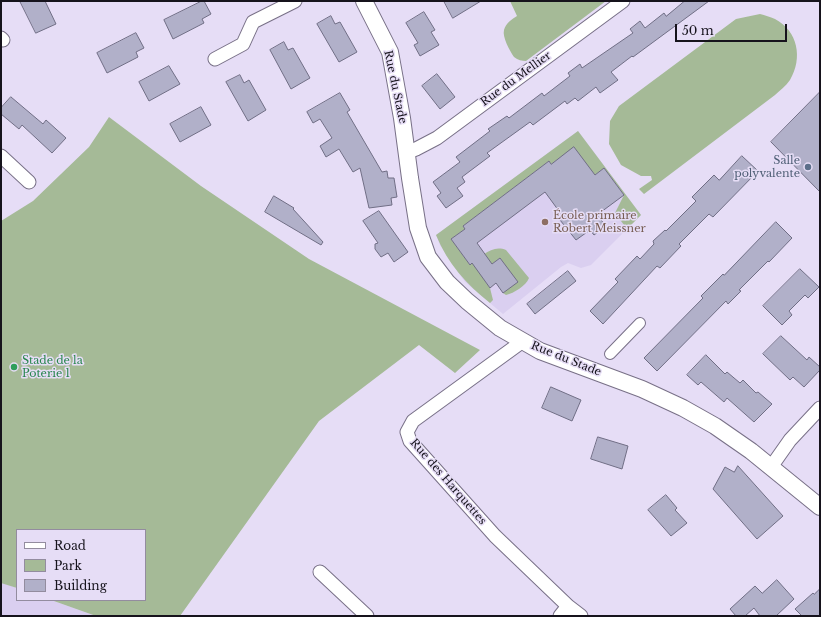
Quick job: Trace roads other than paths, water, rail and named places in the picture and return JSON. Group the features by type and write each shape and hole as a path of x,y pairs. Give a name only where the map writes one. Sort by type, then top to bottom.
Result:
{"street":[{"path":"215,59 243,44 253,22 295,1"},
{"name":"Rue du Stade","path":"364,1 390,52 402,118 418,228 428,257 447,282 467,301 500,328 540,351 642,390 683,408 715,426 751,451 820,507"},
{"name":"Rue du Mellier","path":"406,153 437,138 623,1"},
{"path":"1,156 29,182"},
{"path":"610,354 640,323"},
{"name":"Rue des Harquettes","path":"523,341 413,421 407,432 410,441 494,536 568,606 581,616"},
{"path":"771,467 790,440 820,408"},
{"path":"320,572 367,616"},
{"path":"560,616 568,606"}],"place":[{"name":"Salle polyvalente","path":"808,167"},
{"name":"École primaire Robert Meissner","path":"545,222"},
{"name":"Stade de la Poterie 1","path":"14,367"}]}
